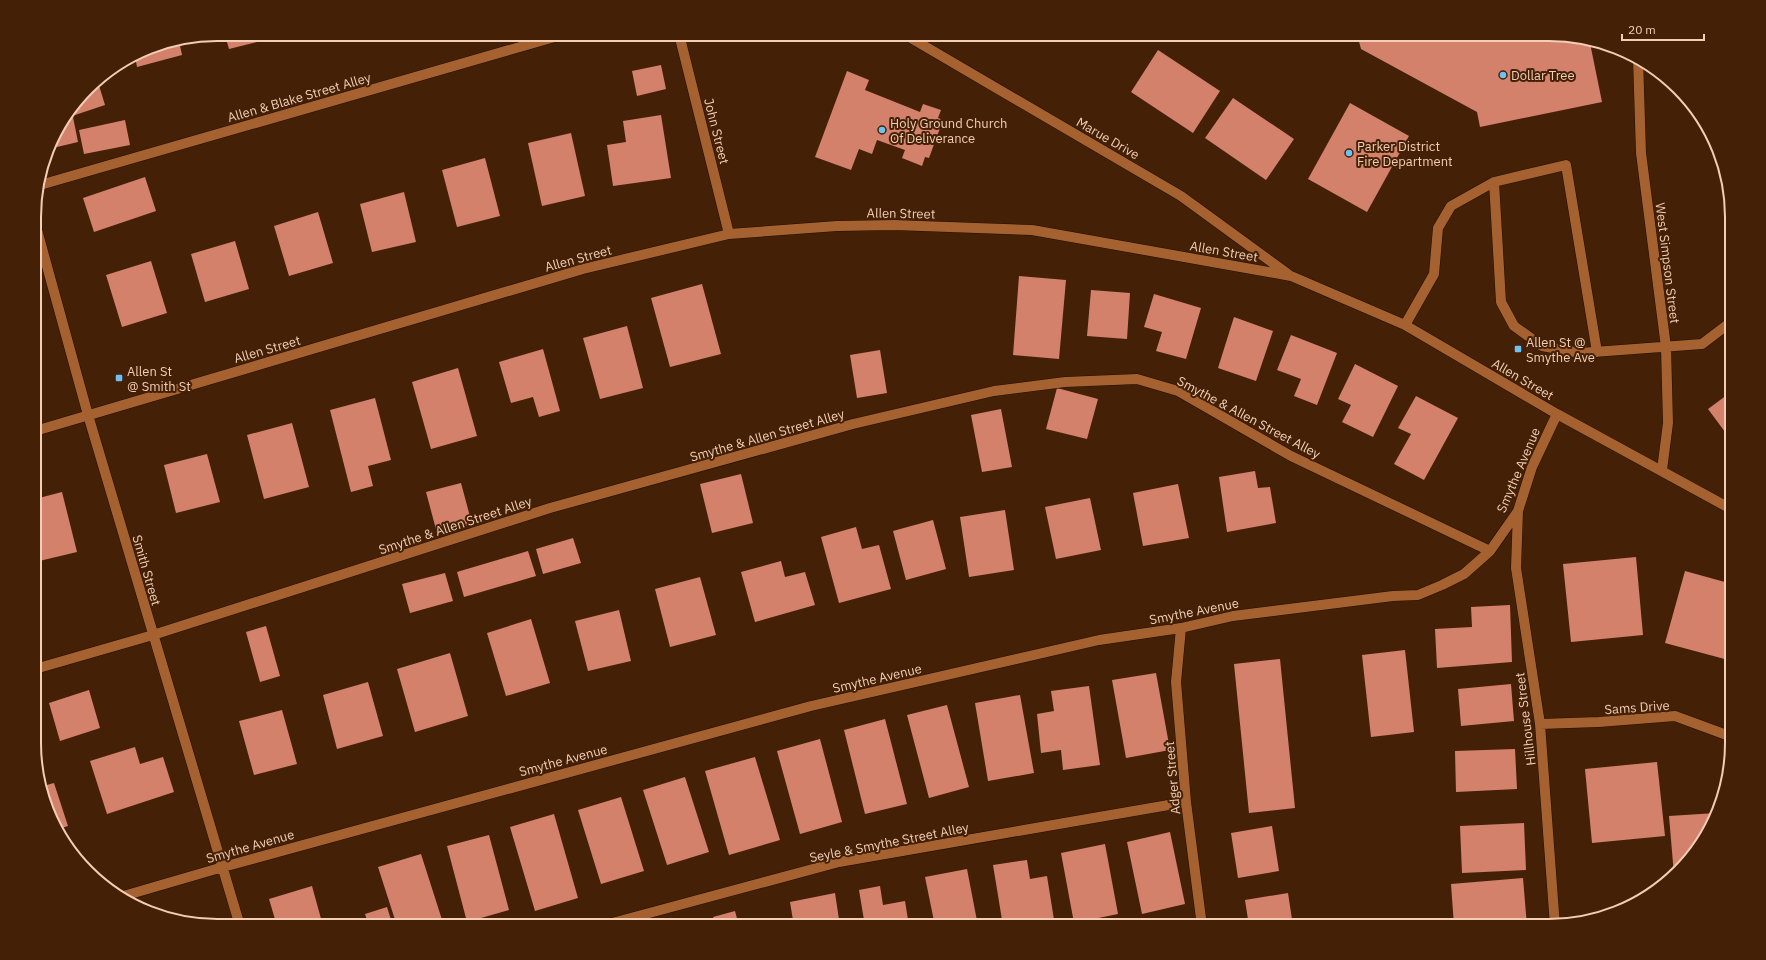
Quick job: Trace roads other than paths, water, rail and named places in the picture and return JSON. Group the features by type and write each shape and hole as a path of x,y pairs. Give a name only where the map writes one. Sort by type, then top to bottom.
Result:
{"street":[{"name":"Allen & Blake Street Alley","path":"44,184 541,41"},
{"name":"John Street","path":"681,41 730,234"},
{"name":"Marue Drive","path":"916,41 1181,196 1291,276"},
{"name":"West Simpson Street","path":"1638,66 1641,153 1666,347 1668,423 1662,470"},
{"path":"1405,325 1434,274 1438,228 1450,206 1494,182 1566,165 1597,352"},
{"path":"1494,182 1501,302 1514,326 1542,346 1580,353 1702,344 1725,327"},
{"name":"Allen Street","path":"41,429 583,269 730,234 837,226 894,225 1032,230 1291,276 1405,325 1557,414 1725,506"},
{"name":"Smith Street","path":"41,244 88,415 238,919"},
{"name":"Smythe & Allen Street Alley","path":"41,667 153,635 558,506 853,424 994,391 1065,382 1137,379 1178,391 1291,456 1490,551"},
{"name":"Smythe Avenue","path":"128,895 223,866 811,706 1099,640 1181,628 1232,616 1393,596 1418,595 1464,574 1490,551 1518,511 1532,467 1557,414"},
{"name":"Hillhouse Street","path":"1518,511 1516,568 1540,724 1554,919"},
{"name":"Adger Street","path":"1181,628 1176,682 1186,802 1201,919"},
{"name":"Sams Drive","path":"1540,724 1599,722 1675,716 1725,734"},
{"name":"Seyle & Smythe Street Alley","path":"627,919 839,862 1186,802"}],"place":[{"name":"Dollar Tree","path":"1503,75"},
{"name":"Holy Ground Church Of Deliverance","path":"882,130"},
{"name":"Parker District Fire Department","path":"1349,153"},
{"name":"Allen St @ Smythe Ave","path":"1518,349"},
{"name":"Allen St @ Smith St","path":"119,378"}]}
